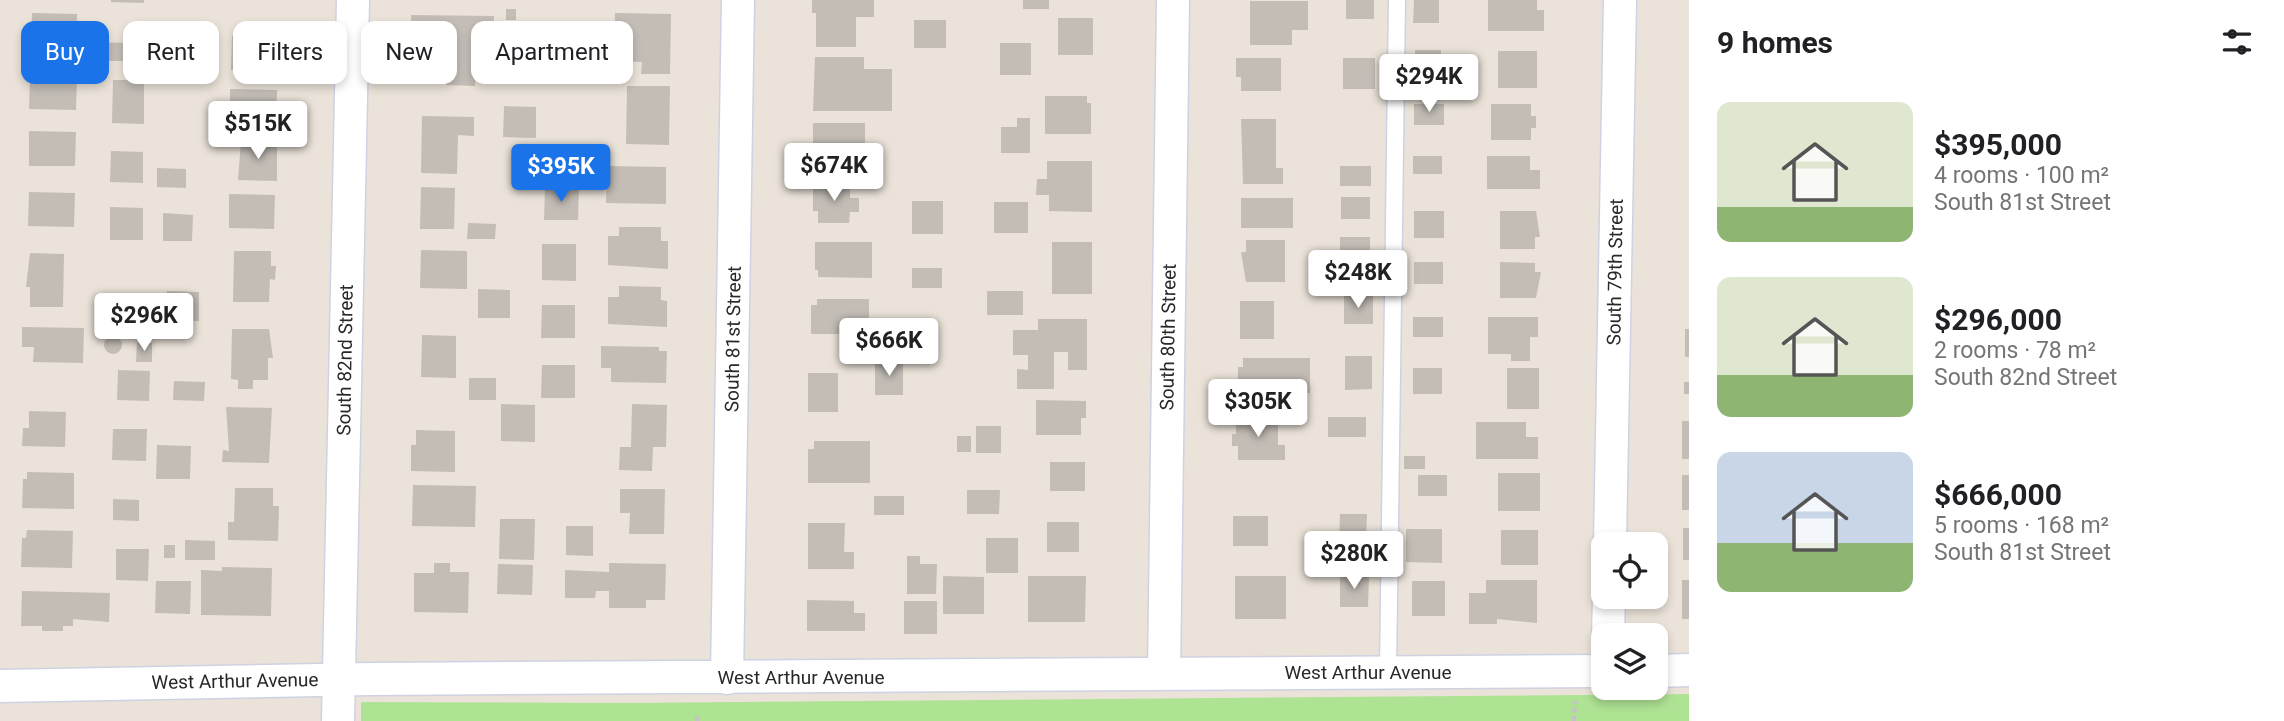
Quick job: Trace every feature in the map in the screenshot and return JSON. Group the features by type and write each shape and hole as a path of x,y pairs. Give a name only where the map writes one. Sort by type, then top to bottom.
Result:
{"street":[{"name":"South 82nd Street","path":"338,721 353,0"},
{"name":"South 81st Street","path":"727,678 738,0"},
{"name":"South 80th Street","path":"1164,674 1173,0"},
{"name":"South 79th Street","path":"1610,532 1620,0"},
{"path":"1668,671 1689,670"},
{"name":"West Arthur Avenue","path":"0,686 338,680 1591,671"}],"lane":[{"path":"1388,672 1397,0"}],"path":[{"path":"1574,721 1575,710"},
{"path":"697,721 698,713"}],"green space":[{"path":"1668,694 1689,694 1689,721 361,721 361,702 627,703 1591,695 1591,700 1668,700"}],"building":[{"path":"144,0 144,3 111,2"},
{"path":"812,0 874,0 874,17 856,17 856,47 816,47 816,13 812,13"},
{"path":"1023,0 1049,0 1049,9 1023,9"},
{"path":"1346,0 1374,0 1374,19 1346,19"},
{"path":"1414,0 1439,0 1439,23 1413,23"},
{"path":"1488,0 1537,0 1537,10 1544,10 1544,31 1488,31"},
{"path":"1250,1 1308,1 1308,30 1292,30 1292,45 1250,45"},
{"path":"506,9 516,9 516,20 506,20"},
{"path":"32,13 77,14 77,21 32,21"},
{"path":"615,13 671,14 670,74 641,74 642,62 633,62 633,21 615,21"},
{"path":"411,15 494,16 494,21 471,21 471,84 475,86 446,85 457,84 457,21 411,21"},
{"path":"1058,18 1093,18 1093,55 1058,55"},
{"path":"914,20 946,20 946,48 914,48"},
{"path":"232,36 233,36 233,70"},
{"path":"109,42 123,43 123,61 109,61"},
{"path":"1000,43 1031,43 1031,75 1000,75"},
{"path":"1415,50 1441,50 1441,78 1415,78"},
{"path":"1498,51 1537,51 1537,88 1498,88"},
{"path":"815,57 864,57 864,69 892,69 892,111 813,111"},
{"path":"1236,58 1281,58 1281,91 1241,91 1241,77 1236,77"},
{"path":"1343,58 1375,58 1375,89 1343,89"},
{"path":"113,80 123,80 123,84 144,84 144,124 112,123"},
{"path":"30,84 77,84 76,110 29,109"},
{"path":"627,86 670,86 669,145 626,144"},
{"path":"230,89 277,90 276,124 230,123"},
{"path":"1045,96 1087,96 1087,103 1091,103 1091,134 1045,134"},
{"path":"1414,104 1444,104 1444,125 1414,125"},
{"path":"1491,104 1531,104 1531,116 1536,116 1536,128 1531,128 1531,140 1491,140"},
{"path":"504,106 536,107 536,138 503,137"},
{"path":"422,116 474,117 474,136 458,135 457,174 421,173"},
{"path":"1017,118 1030,118 1030,153 1001,153 1001,127 1017,127"},
{"path":"1241,119 1276,119 1276,168 1283,168 1283,184 1243,184"},
{"path":"813,123 865,123 865,171 820,171 820,152 813,152"},
{"path":"29,131 76,132 75,166 29,166"},
{"path":"241,141 277,142 277,181 238,180"},
{"path":"111,151 143,152 143,183 110,182"},
{"path":"1413,156 1442,156 1442,174 1413,174"},
{"path":"1487,156 1530,156 1530,170 1540,170 1540,189 1487,189"},
{"path":"1047,161 1092,161 1092,212 1049,211 1049,195 1036,195 1037,179 1047,179"},
{"path":"607,166 666,167 666,204 606,203"},
{"path":"1340,166 1371,166 1371,186 1340,186"},
{"path":"157,168 186,169 186,188 157,187"},
{"path":"813,183 850,183 850,198 859,198 859,212 850,212 849,223 818,223 818,211 813,211"},
{"path":"421,187 455,188 454,229 420,229"},
{"path":"545,187 579,188 578,220 544,220"},
{"path":"29,192 75,193 74,227 28,226"},
{"path":"229,194 275,195 274,229 229,228"},
{"path":"1341,197 1370,197 1370,219 1341,219"},
{"path":"1241,198 1293,198 1293,228 1241,228"},
{"path":"912,201 943,201 943,234 912,234"},
{"path":"994,202 1028,202 1028,233 994,233"},
{"path":"110,207 143,208 143,240 110,240"},
{"path":"1414,211 1444,211 1444,238 1414,238"},
{"path":"1500,211 1536,211 1540,237 1535,237 1535,249 1500,249"},
{"path":"163,213 193,215 192,241 163,241"},
{"path":"468,223 496,224 495,239 467,239"},
{"path":"619,227 661,227 661,241 668,241 668,269 608,265 608,236 619,236"},
{"path":"1340,237 1370,237 1370,257 1340,257"},
{"path":"1246,240 1285,240 1285,282 1246,282 1241,252 1246,252"},
{"path":"815,242 872,242 872,278 818,277 818,270 815,270"},
{"path":"1052,242 1092,242 1092,294 1052,294"},
{"path":"542,244 576,244 576,281 542,280"},
{"path":"421,250 467,251 467,289 420,288"},
{"path":"234,251 271,251 271,266 276,266 275,280 270,279 269,302 233,302"},
{"path":"30,253 64,254 63,307 30,307 30,287 26,287"},
{"path":"1414,262 1443,262 1443,284 1414,284"},
{"path":"1500,262 1535,263 1535,272 1541,272 1536,298 1500,298"},
{"path":"912,268 942,268 942,288 912,288"},
{"path":"619,286 661,287 661,300 667,301 667,327 608,324 608,297 619,297"},
{"path":"478,289 510,290 510,318 478,318"},
{"path":"167,291 199,292 199,321 166,320"},
{"path":"987,291 1023,291 1023,315 987,315"},
{"path":"121,293 151,294 150,321 121,320"},
{"path":"1344,295 1373,295 1373,324 1344,324"},
{"path":"817,299 869,299 869,334 811,334 811,305 817,305"},
{"path":"1240,301 1274,301 1274,339 1240,339"},
{"path":"542,305 575,305 575,338 541,338"},
{"path":"1413,317 1443,317 1443,337 1413,337"},
{"path":"1488,317 1538,317 1538,337 1530,337 1530,361 1511,361 1511,354 1488,354"},
{"path":"1038,319 1087,319 1087,370 1068,370 1068,352 1054,352 1054,389 1017,389 1017,369 1028,370 1028,355 1013,355 1013,330 1038,330"},
{"path":"22,327 84,328 83,363 33,362 34,347 22,347"},
{"path":"895,327 925,327 925,355 895,355"},
{"path":"232,329 269,329 273,358 268,358 268,380 253,380 253,389 238,389 238,380 231,379"},
{"path":"1685,329 1689,329 1689,357 1685,357"},
{"path":"422,335 456,336 456,378 421,377"},
{"path":"109,336 117,336 122,345 120,352 109,354 104,349 104,341"},
{"path":"137,343 152,343 152,362 136,362"},
{"path":"601,346 659,347 659,351 667,351 666,383 611,382 611,368 601,368"},
{"path":"1345,356 1372,356 1372,389 1345,390"},
{"path":"1243,358 1310,358 1310,393 1238,393 1238,367 1243,367"},
{"path":"875,362 903,362 903,395 875,395"},
{"path":"542,365 575,365 575,398 541,398"},
{"path":"1413,368 1442,368 1442,394 1413,394"},
{"path":"1507,368 1539,368 1539,409 1507,409"},
{"path":"118,370 150,371 149,401 117,400"},
{"path":"808,373 838,373 838,412 808,412"},
{"path":"469,378 496,378 496,400 469,400"},
{"path":"174,381 205,382 204,401 173,400"},
{"path":"1684,382 1689,382 1689,394 1684,394"},
{"path":"1036,400 1086,401 1086,418 1081,418 1081,435 1036,435"},
{"path":"501,404 535,405 535,442 501,441"},
{"path":"632,404 667,405 666,447 653,447 652,471 619,470 620,447 631,447"},
{"path":"226,407 272,408 269,463 222,462 223,450 229,451"},
{"path":"29,411 66,412 65,447 22,446 23,428 29,428"},
{"path":"1236,416 1278,416 1278,445 1285,445 1285,460 1238,460 1238,446 1232,446 1232,434 1236,434"},
{"path":"1328,417 1366,417 1366,437 1328,437"},
{"path":"1682,421 1689,421 1689,459 1682,459"},
{"path":"1476,422 1526,422 1526,437 1538,437 1538,459 1476,459"},
{"path":"976,426 1001,426 1001,453 976,453"},
{"path":"113,429 147,429 146,461 112,460"},
{"path":"416,430 455,431 455,472 411,471 411,445 416,445"},
{"path":"957,436 971,436 971,452 957,452"},
{"path":"814,441 870,441 870,483 808,483 808,449 814,449"},
{"path":"157,445 191,446 190,479 156,479"},
{"path":"1404,456 1425,456 1425,469 1404,469"},
{"path":"1050,462 1085,462 1085,491 1050,491"},
{"path":"27,472 74,473 74,509 22,508 23,479 27,479"},
{"path":"1498,473 1540,473 1540,511 1498,511"},
{"path":"1418,475 1447,475 1447,496 1418,496"},
{"path":"1682,475 1689,475 1689,510 1682,510"},
{"path":"413,485 476,486 475,527 412,526"},
{"path":"235,488 273,488 273,506 279,506 278,541 228,540 228,522 234,522"},
{"path":"620,489 665,489 664,534 629,534 630,513 620,513"},
{"path":"967,490 1000,490 999,514 967,514"},
{"path":"874,496 904,496 904,515 874,515"},
{"path":"113,499 139,500 139,521 113,520"},
{"path":"1340,514 1367,514 1366,543 1339,543"},
{"path":"1233,516 1268,516 1268,546 1233,546"},
{"path":"500,519 535,519 534,560 499,559"},
{"path":"1047,522 1079,522 1079,552 1047,552"},
{"path":"808,523 845,523 844,552 854,552 854,569 808,569"},
{"path":"566,526 593,526 593,556 566,555"},
{"path":"1683,528 1689,528 1689,560 1683,560"},
{"path":"1406,529 1442,529 1442,563 1406,562"},
{"path":"27,530 73,531 72,568 21,567 22,538 26,538"},
{"path":"1501,530 1538,530 1538,565 1501,565"},
{"path":"986,538 1018,538 1018,573 986,573"},
{"path":"185,540 215,541 215,560 185,560"},
{"path":"164,545 175,545 175,558 164,558"},
{"path":"116,549 149,549 148,581 116,580"},
{"path":"907,556 920,556 920,564 937,564 936,594 907,594"},
{"path":"434,563 450,563 450,572 469,572 468,613 414,612 414,573 434,573"},
{"path":"609,563 666,564 665,600 646,600 646,608 609,608 609,591 596,591 595,598 565,598 565,570 609,572"},
{"path":"498,564 533,565 532,595 497,594"},
{"path":"222,567 272,568 271,616 201,615 201,570 222,571"},
{"path":"943,576 984,577 984,614 943,614"},
{"path":"1028,576 1086,576 1085,622 1028,622"},
{"path":"1235,576 1286,576 1286,619 1235,619"},
{"path":"1340,576 1369,576 1368,607 1340,607"},
{"path":"1486,580 1537,580 1537,623 1497,619 1497,624 1469,624 1469,593 1486,593"},
{"path":"1682,580 1689,580 1689,619 1682,619"},
{"path":"156,581 191,581 190,614 155,613"},
{"path":"1412,581 1445,581 1445,616 1412,616"},
{"path":"22,591 110,593 109,622 73,619 73,626 63,626 63,631 42,631 42,626 21,626"},
{"path":"807,600 854,601 854,613 865,613 865,631 807,631"},
{"path":"904,601 937,601 937,634 904,634"}]}
